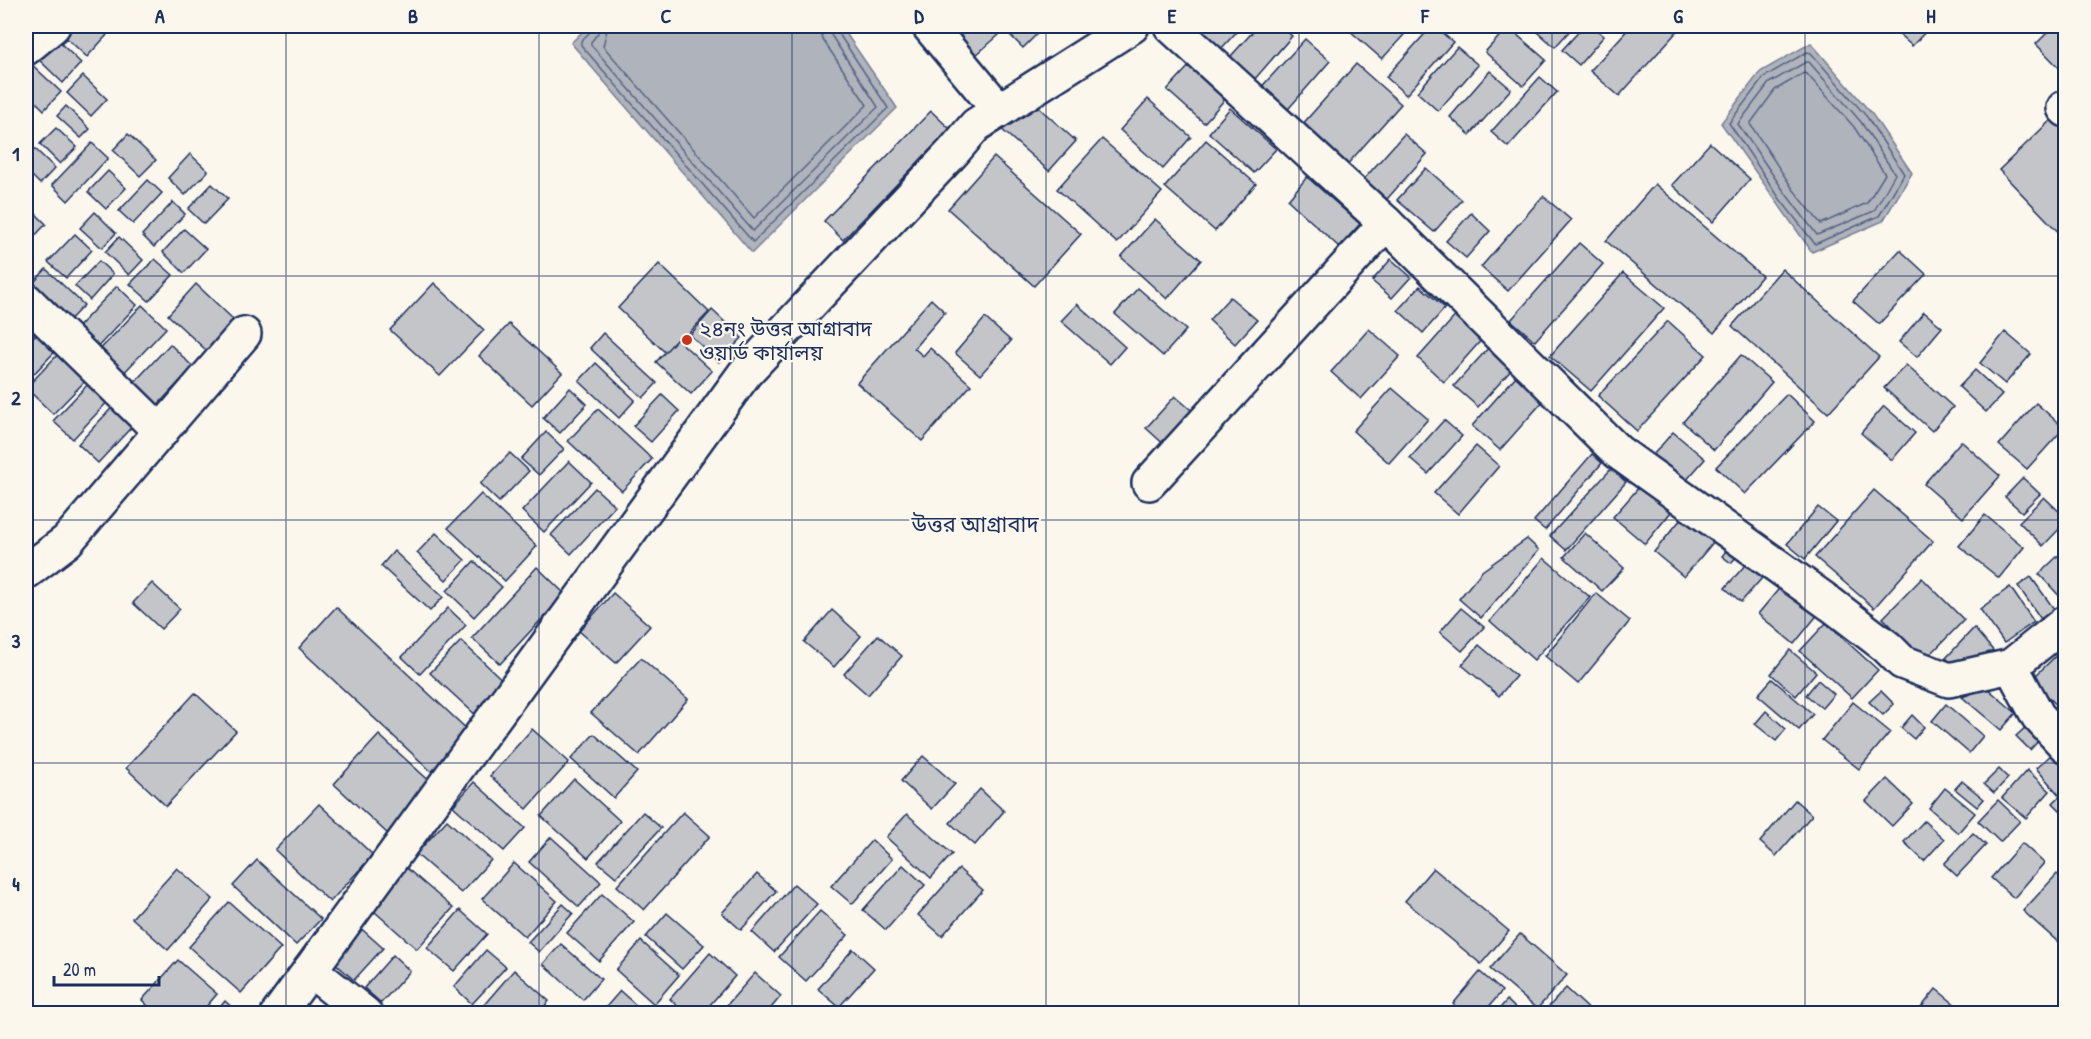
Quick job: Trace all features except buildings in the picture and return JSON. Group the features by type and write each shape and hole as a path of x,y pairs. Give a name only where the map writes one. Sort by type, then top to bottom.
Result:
{"street":[{"path":"26,48 53,26"},
{"path":"929,26 999,110"},
{"path":"278,1014 745,373 954,152 976,125 1132,26"},
{"path":"1171,26 1386,223 1618,452 1832,605 1887,647 1902,662 1948,680 2011,666 2066,622"},
{"path":"1149,483 1386,223"},
{"path":"26,300 161,432"},
{"path":"26,572 67,541 244,334"},
{"path":"2011,666 2038,716 2066,746"},
{"path":"310,970 365,1014"}],"water":[{"path":"588,26 841,26 897,108 752,253 571,43"},
{"path":"1811,43 1872,114 1912,173 1883,221 1812,252 1721,123 1760,72"}],"place":[{"name":"২৪নং উত্তর আগ্রাবাদ ওয়ার্ড কার্যালয়","path":"687,340"}],"district":[{"name":"উত্তর আগ্রাবাদ","path":"975,524"}]}
